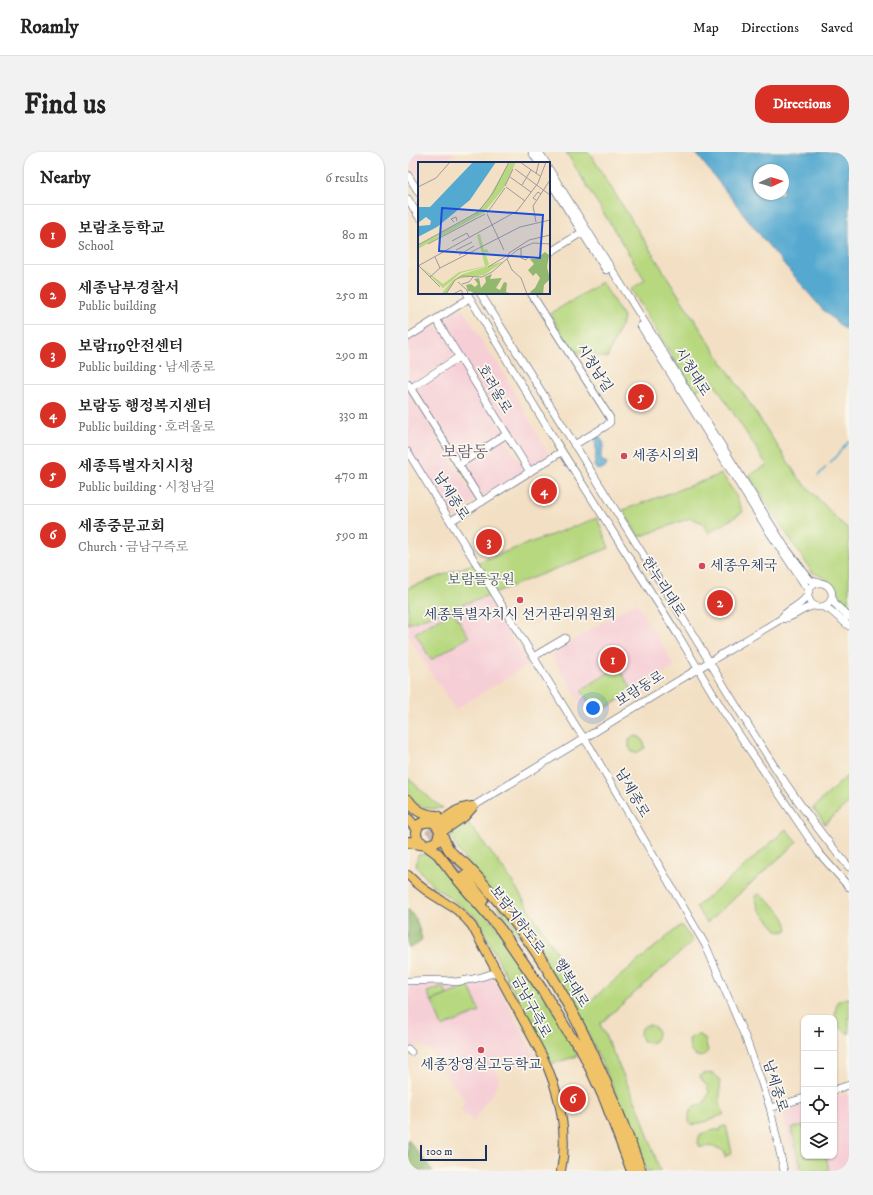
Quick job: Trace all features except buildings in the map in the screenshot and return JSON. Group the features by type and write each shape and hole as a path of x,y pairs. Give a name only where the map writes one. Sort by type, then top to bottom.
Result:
{"highway":[{"path":"408,800 413,807 421,813 452,818"},
{"path":"408,805 414,813 438,826 440,833"},
{"path":"408,842 424,844 434,843 437,841 440,833 459,810 472,807"},
{"path":"412,831 421,823 452,818"},
{"path":"452,818 448,837 449,843 464,871"},
{"path":"408,819 412,831 424,844"},
{"name":"행복대로","path":"440,833 449,850 501,930 544,991 571,1037 584,1044 613,1097 641,1171"},
{"name":"행복대로","path":"424,844 464,871 514,922 537,953 572,1009 632,1171"}],"main road":[{"name":"금남구즉로","path":"408,870 418,880 418,884"},
{"name":"금남구즉로","path":"408,875 434,896 455,909 464,917 478,934 546,1065 554,1084 560,1110 564,1149 561,1171"}],"street":[{"path":"532,152 538,162"},
{"path":"539,152 545,162"},
{"name":"시청대로","path":"550,170 614,282 808,593"},
{"path":"408,176 418,191"},
{"name":"시청대로","path":"550,181 584,231 785,547 810,580 819,583"},
{"path":"408,199 418,215"},
{"path":"550,251 584,231"},
{"path":"463,294 465,301 480,314"},
{"name":"한누리대로","path":"468,294 556,442 698,668 722,709 819,853 849,887"},
{"name":"한누리대로","path":"482,294 732,700 830,845 849,866"},
{"name":"시청남길","path":"532,294 610,418 610,422 606,426 574,445"},
{"path":"408,337 465,301"},
{"name":"호려울로","path":"436,319 530,472"},
{"path":"459,357 409,386 482,502"},
{"path":"458,465 507,434"},
{"path":"451,521 558,454 559,448 556,442"},
{"name":"남세종로","path":"408,452 533,657 590,747 706,946 746,1039 770,1108 784,1171"},
{"path":"558,454 568,460"},
{"path":"782,619 783,615 806,600 812,586 819,583 826,584 829,587 835,604 849,617"},
{"path":"808,593 810,601 830,610 849,626"},
{"path":"782,619 786,619 810,606 819,606 829,603 832,597"},
{"name":"보람동로","path":"472,807 698,668 782,619"},
{"path":"533,657 565,638"},
{"path":"408,981 441,980 456,982 478,978 497,972"},
{"path":"837,1089 849,1086"},
{"path":"770,1108 801,1099"}],"shaded area":[{"path":"408,152 457,152 441,162 418,162 417,176 408,161"},
{"path":"460,309 463,309 490,354 497,362 548,453 547,457 531,466 528,465 443,324 445,318"},
{"path":"434,325 438,327 455,354 453,358 413,383 410,382 408,378 408,340"},
{"path":"457,362 462,363 503,432 500,436 462,461 458,460 417,391 417,387"},
{"path":"408,389 475,499 473,503 453,516 449,514 408,448"},
{"path":"503,439 507,441 524,469 522,473 482,497 463,467 464,463"},
{"path":"486,596 528,665 455,710 408,636 408,624"},
{"path":"636,602 675,666 591,720 551,654"},
{"name":"세종장영실고등학교","path":"494,978 535,1057 516,1066 503,1066 495,1069 499,1080 493,1094 486,1101 474,1122 460,1110 465,1099 451,1083 432,1056 434,1053 419,1044 411,1050 408,1048 408,984 479,981"},
{"path":"849,1093 849,1171 796,1171 782,1113 801,1107 801,1159 837,1159 837,1096"}],"green space":[{"path":"566,152 589,152 686,307 798,477 840,522 849,529 849,603 846,608 833,586 819,575 812,572 749,476 767,465 712,380 694,392 631,289 645,280"},
{"path":"602,282 624,318 607,358 573,351 550,314"},
{"path":"722,474 736,496 743,512 709,533 701,522 690,518 639,537 623,510"},
{"name":"보람뜰공원","path":"597,518 609,548 486,596 408,624 408,588"},
{"path":"453,611 469,637 431,660 415,633"},
{"path":"618,667 633,691 596,714 581,690"},
{"path":"634,736 640,737 644,743 645,748 638,752 632,752 629,747 629,740"},
{"path":"849,774 849,802 825,824 813,808"},
{"path":"408,778 443,808 433,809 424,807 412,801 408,797"},
{"path":"466,820 508,875 588,1003 681,925 693,941 600,1024 640,1112 660,1171 646,1171 638,1145 588,1033 451,838 455,831"},
{"path":"786,829 797,842 707,923 696,907"},
{"path":"428,854 448,872 498,928 564,1026 577,1056 552,1064 535,1035 486,935 475,916 432,885 416,866 418,855"},
{"path":"759,894 781,913 787,923 788,929 782,932 777,930 759,909 755,897"},
{"path":"408,909 416,919 422,939 418,944 408,948"},
{"path":"443,986 447,995 431,1001 427,992"},
{"path":"469,986 480,1012 442,1027 432,1001"},
{"path":"849,998 849,1034 840,1028 837,1015 835,1014 837,1002"},
{"path":"645,1025 653,1025 658,1030 656,1041 653,1043 645,1043 640,1038 640,1030"},
{"path":"698,1034 705,1039 708,1051 702,1057 694,1055 690,1050 689,1039"},
{"path":"713,1073 719,1079 720,1104 725,1114 692,1125 689,1122 690,1111 705,1101 709,1092 707,1086 699,1076"},
{"path":"726,1126 732,1152 725,1157 725,1152 719,1149 700,1147 698,1140 701,1134 716,1129 720,1131 721,1127"},
{"path":"801,1126 801,1159 827,1159 829,1170 802,1171 791,1128"},
{"path":"408,1140 433,1171 408,1171"}],"water":[{"path":"695,152 849,152 849,333 823,310 768,245"},
{"path":"598,436 604,444 601,460 607,463 606,467 599,470 596,469 594,465 596,444 594,438"}],"waterway":[{"path":"830,463 849,441"},
{"path":"818,476 826,467"}],"tunnel":[{"path":"408,807 443,843"},
{"path":"433,842 464,876"}],"place":[{"name":"세종특별자치시청","path":"641,397"},
{"name":"세종시의회","path":"624,456"},
{"name":"보람동 행정복지센터","path":"544,491"},
{"name":"보람119안전센터","path":"489,542"},
{"name":"세종우체국","path":"702,566"},
{"name":"세종특별자치시 선거관리위원회","path":"520,600"},
{"name":"세종남부경찰서","path":"720,603"},
{"name":"보람초등학교","path":"613,660"},
{"name":"세종장영실고등학교","path":"481,1050"},
{"name":"세종중문교회","path":"573,1099"}],"district":[{"name":"보람동","path":"465,452"}]}
